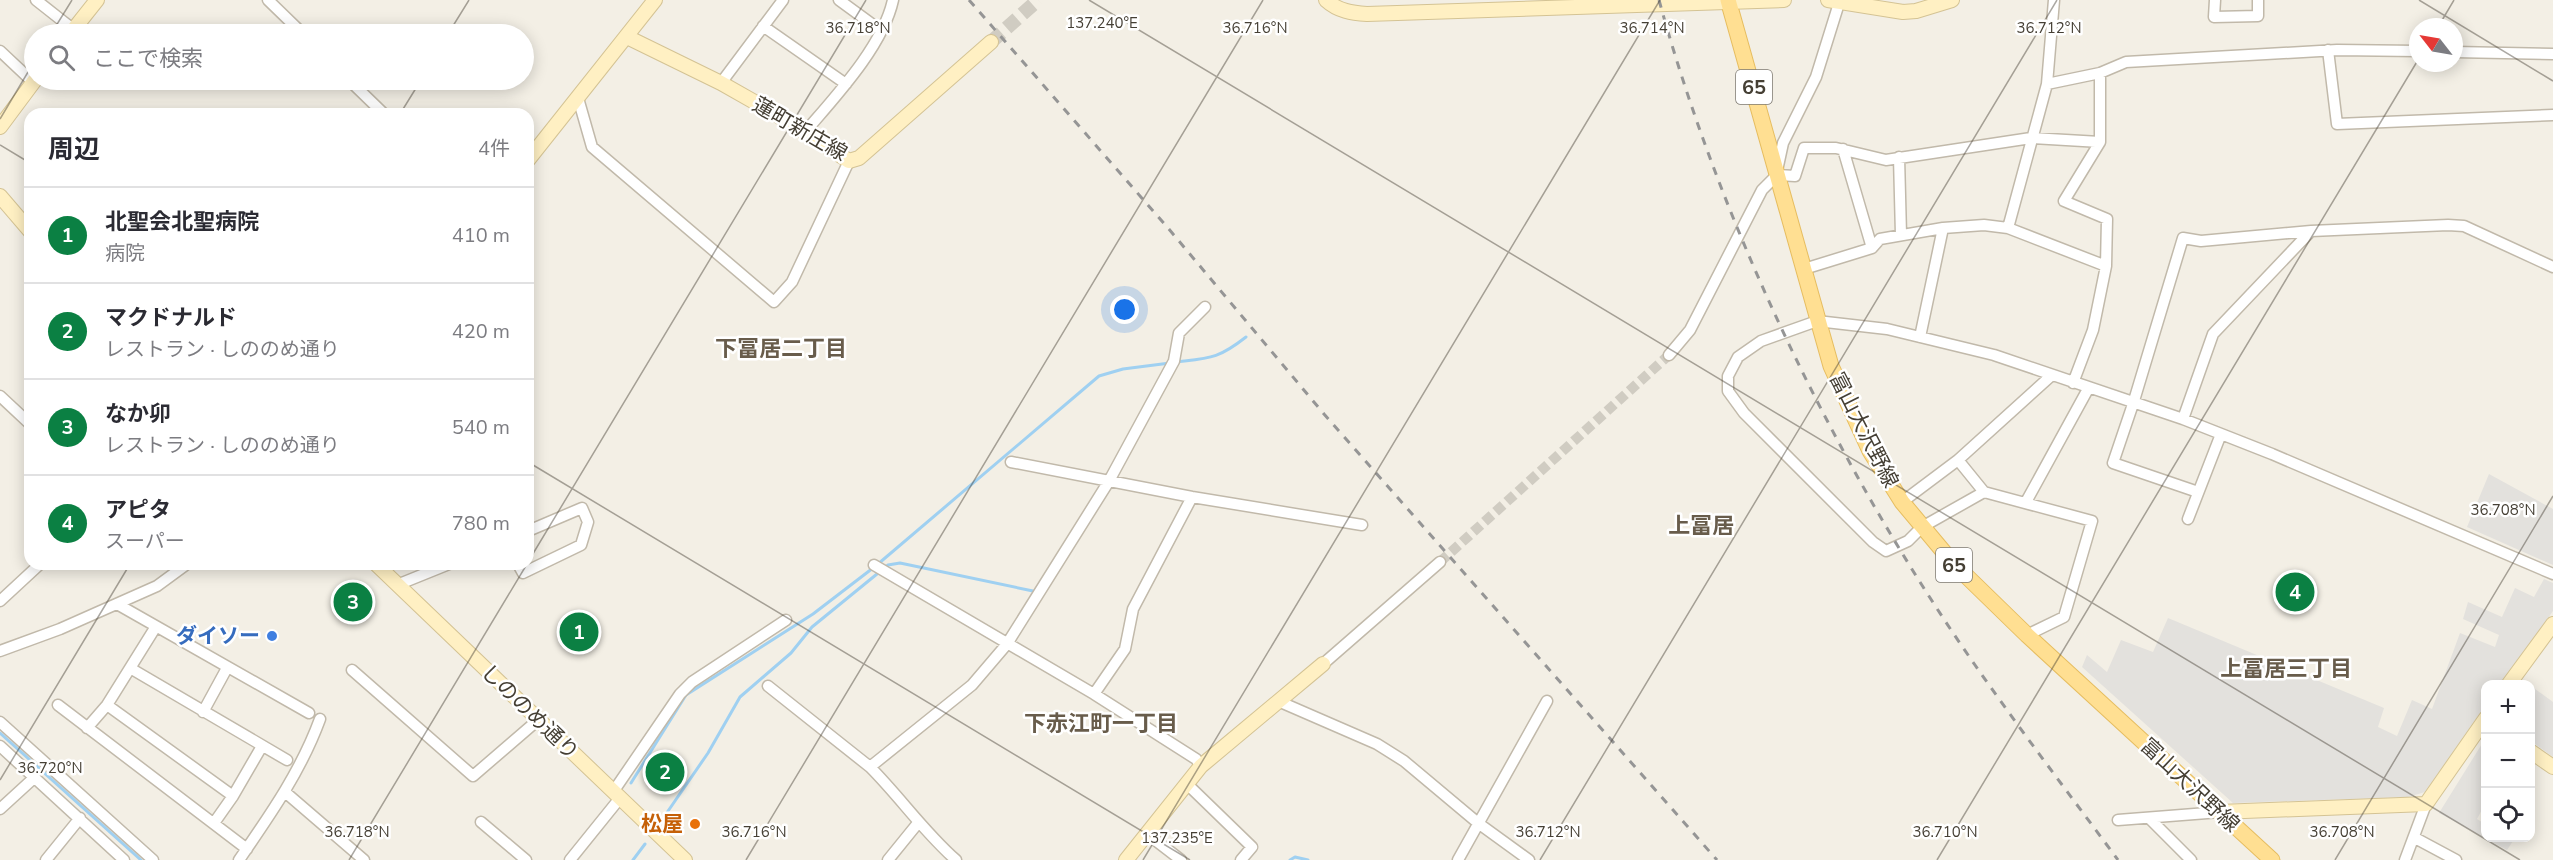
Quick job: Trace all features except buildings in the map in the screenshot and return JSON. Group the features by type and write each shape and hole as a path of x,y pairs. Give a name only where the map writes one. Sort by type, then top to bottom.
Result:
{"main road":[{"path":"78,24 97,0"},
{"path":"534,153 655,0"},
{"path":"1326,0 1333,6 1367,14 1784,0"},
{"path":"1828,0 1840,0 1903,12 1916,11 1952,0"},
{"name":"富山大沢野線","path":"1729,1 1817,321 1832,366 1870,451 1902,502 1953,563 2027,635 2272,860"},
{"name":"蓮町新庄線","path":"627,37 721,83 805,132 849,161 867,152 991,42"},
{"path":"0,127 27,90"},
{"path":"0,196 24,224"},
{"name":"しののめ通り","path":"382,570 685,860"},
{"path":"2513,680 2553,624"},
{"path":"1126,860 1201,766 1323,664"},
{"path":"2220,812 2426,804 2481,724"},
{"path":"2535,754 2553,767"}],"street":[{"path":"36,0 63,24"},
{"path":"268,0 293,24"},
{"path":"721,83 783,0"},
{"path":"839,0 880,30"},
{"path":"805,132 846,84 880,30 893,0"},
{"path":"1669,355 1690,330 1762,190 1777,176 1779,156 1816,77 1840,0"},
{"path":"2008,228 2047,84 2054,0"},
{"path":"2215,0 2214,17 2258,16 2258,0"},
{"path":"763,26 846,84"},
{"path":"2047,84 2100,73 2126,62 2328,50 2409,51"},
{"path":"2328,50 2337,124 2553,114"},
{"path":"0,51 24,72"},
{"path":"2463,52 2553,54"},
{"path":"2073,383 2093,330 2106,266 2108,219 2064,201 2100,142 2100,73"},
{"path":"359,90 378,108"},
{"path":"578,98 592,147 774,302 792,282 849,161"},
{"path":"1777,176 1795,176 1804,148 1843,149 1886,160 2031,138 2100,142"},
{"path":"1843,149 1872,248"},
{"path":"1899,157 1901,235"},
{"path":"1804,269 1872,248 1880,239 1943,228 1984,225 2008,228 2106,266"},
{"path":"2198,492 2113,463 2133,404 2182,238 2200,241 2311,231 2437,225 2464,226 2553,267"},
{"path":"1920,337 1943,228"},
{"path":"2182,419 2213,334 2311,231"},
{"path":"870,767 972,685 1007,644 1109,481 1174,361 1179,333 1205,307"},
{"path":"1984,492 1922,527 1908,541 1886,550 1873,542 1744,413 1728,391 1728,376 1738,357 1761,341 1817,321 1887,329 1994,355 2182,419 2553,574"},
{"path":"1902,502 1958,460 2052,375"},
{"path":"2026,502 2088,388"},
{"path":"0,396 24,418"},
{"path":"2188,519 2221,434"},
{"path":"1958,460 1984,492 2092,521 2064,617 2027,635"},
{"path":"1011,462 1192,497 1362,525"},
{"path":"1094,694 1125,649 1133,609 1192,497"},
{"path":"534,528 582,508 588,522 581,545 534,568"},
{"path":"1323,664 1440,562"},
{"path":"874,565 1094,694 1196,759 1201,766"},
{"path":"0,601 34,570"},
{"path":"0,651 60,629 157,586 179,570"},
{"path":"397,585 434,570"},
{"path":"117,604 155,628 309,713"},
{"path":"570,860 617,795 686,688 786,620"},
{"path":"87,728 107,705 155,628"},
{"path":"130,668 287,760"},
{"path":"202,712 227,668"},
{"path":"352,670 473,776 538,720"},
{"path":"768,686 870,767 898,795 918,823 956,860"},
{"path":"1278,701 1377,744 1404,761 1528,860"},
{"path":"1458,860 1547,701"},
{"path":"58,705 247,849"},
{"path":"107,705 233,796"},
{"path":"239,860 285,792 309,751 320,719"},
{"path":"0,722 153,860"},
{"path":"0,746 124,860"},
{"path":"214,823 233,796 262,746"},
{"path":"0,809 35,777"},
{"path":"1186,783 1252,847 1241,860"},
{"path":"285,792 364,860"},
{"path":"2404,860 2415,838 2426,804"},
{"path":"2118,820 2220,812"},
{"path":"46,860 80,818"},
{"path":"2149,818 2191,860"},
{"path":"481,822 526,860"},
{"path":"888,860 918,823"},
{"path":"1146,833 1181,860"},
{"path":"2415,838 2456,860"}],"shaded area":[{"path":"2489,474 2553,509 2553,565 2467,527"},
{"path":"2544,579 2553,583 2553,611 2504,680 2481,680 2481,712 2425,792 2408,797 2233,803 2082,667 2087,655 2107,672 2121,640 2153,652 2168,618 2384,708 2378,727 2397,736 2412,700 2432,709 2460,633 2495,647 2499,635 2463,619 2468,602 2502,617 2515,588 2534,597"},
{"path":"2535,689 2553,702 2553,757 2535,744"},
{"path":"2481,745 2481,812 2477,819 2481,822 2481,836 2439,813"},
{"path":"2492,842 2512,842 2507,850"}],"waterway":[{"path":"1176,362 1221,354 1246,337"},
{"path":"878,564 1099,376 1123,369 1170,363"},
{"path":"666,814 708,753 740,697 791,653 812,627 888,565 900,563 1033,591"},
{"path":"631,783 686,695 813,614 873,568"},
{"path":"0,733 141,860"},
{"path":"633,860 645,844"},
{"path":"1290,860 1295,857 1308,860"}],"tunnel":[{"path":"991,42 1038,0"},
{"path":"1440,562 1669,355"}],"railway":[{"path":"969,0 1168,228 1324,414 1717,860"},
{"path":"1659,0 1685,87 1716,174 1751,260 1832,430 1925,590 1992,690 2118,860"}],"place":[{"name":"アピタ","path":"2295,592"},
{"name":"なか卯","path":"353,602"},
{"name":"北聖会北聖病院","path":"579,632"},
{"name":"ダイソー","path":"272,636"},
{"name":"マクドナルド","path":"665,772"},
{"name":"松屋","path":"695,824"}],"district":[{"name":"下冨居二丁目","path":"781,348"},
{"name":"上冨居","path":"1701,525"},
{"name":"上冨居三丁目","path":"2286,668"},
{"name":"下赤江町一丁目","path":"1101,723"}]}
